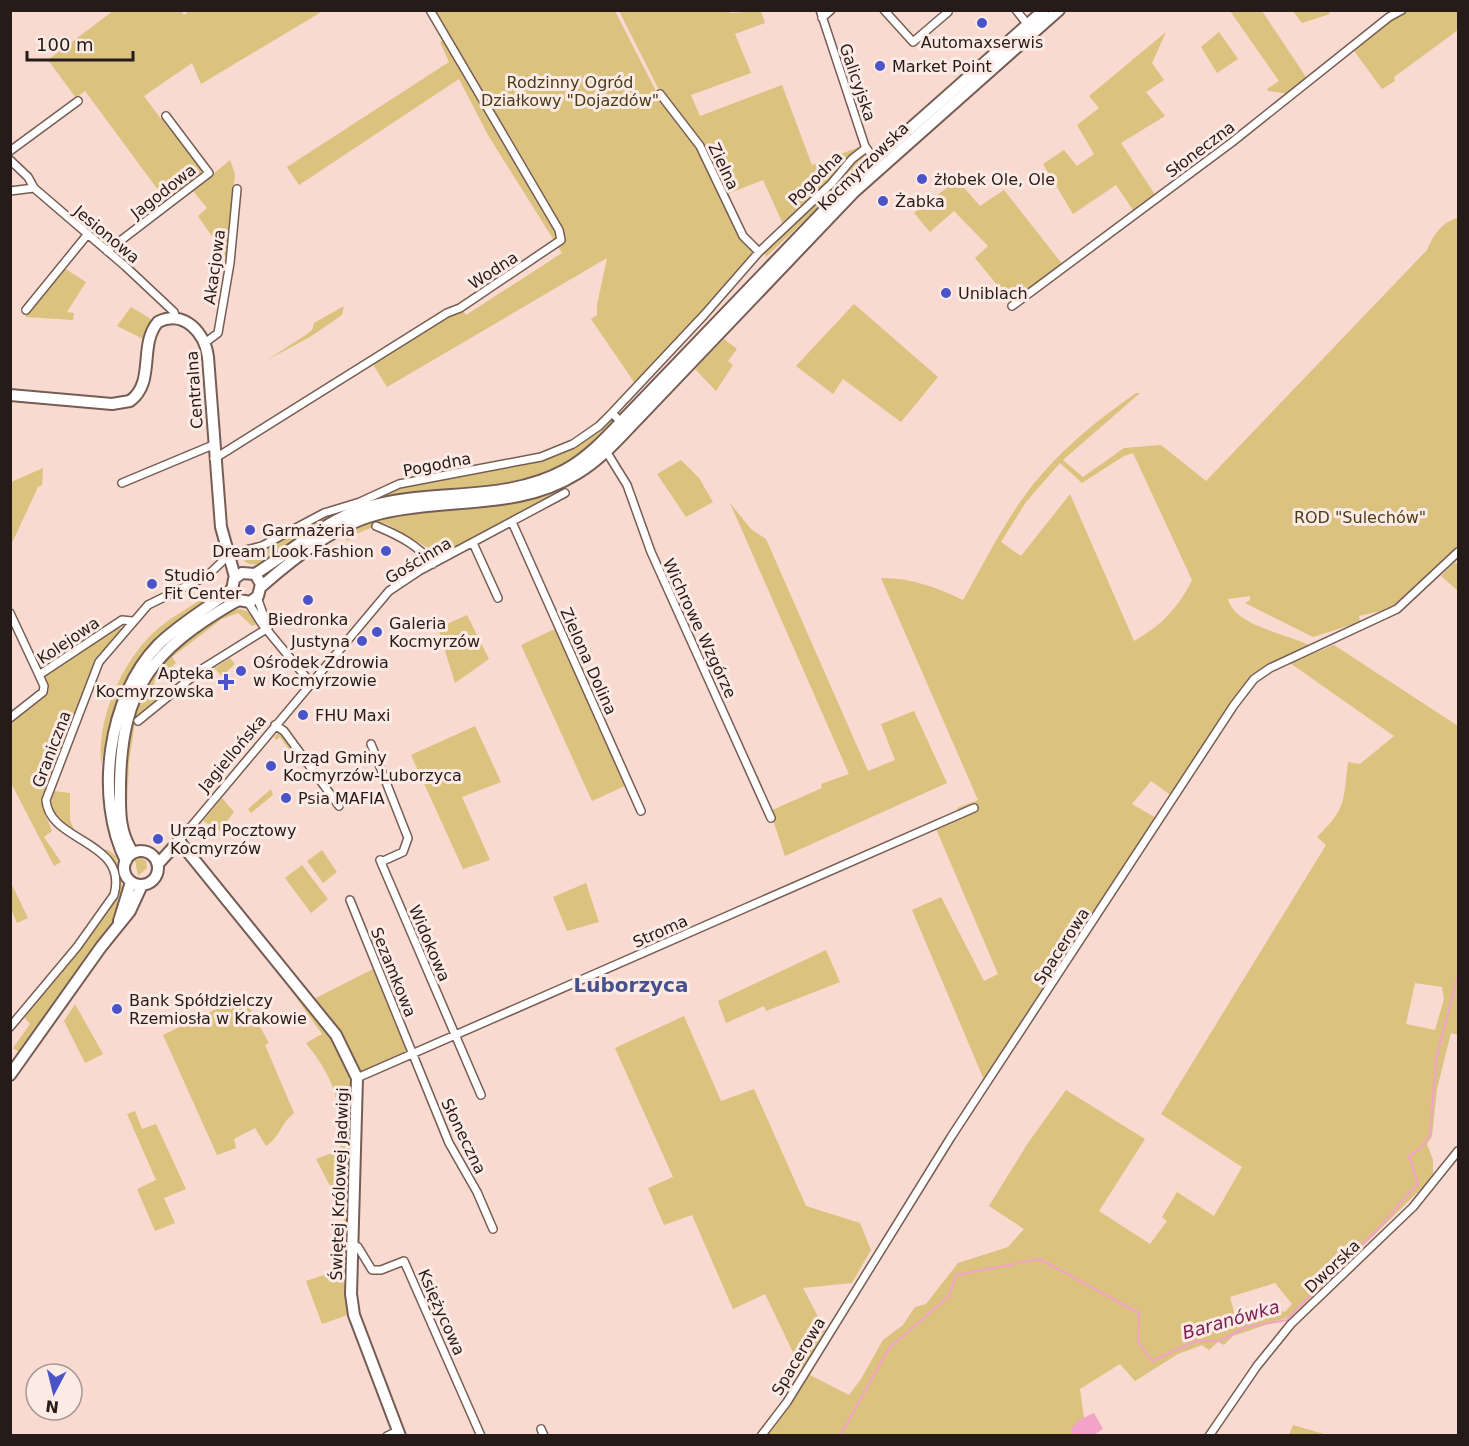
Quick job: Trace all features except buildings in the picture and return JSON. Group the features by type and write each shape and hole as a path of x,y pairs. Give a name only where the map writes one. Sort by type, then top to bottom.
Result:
{"main road":[{"name":"Kocmyrzowska","path":"696,351 874,159 1044,10"},
{"name":"Kocmyrzowska","path":"696,351 881,166 1059,10"},
{"name":"Centralna","path":"176,319 192,326 206,342 220,527 230,554 235,577"},
{"path":"10,395 112,404 130,401 143,385 148,345 154,326 164,320 176,319"},
{"path":"130,857 115,838 111,814 113,729 123,699 131,681 158,646 232,589 235,577 250,573 325,528 362,509 391,501 523,487 554,476 581,459 696,351"},
{"path":"137,884 124,871 130,857 119,817 122,748 132,703 148,673 162,655 202,622 248,600 262,586 310,549 360,520 409,508 498,501 541,491 580,472 606,451 696,351"},
{"name":"Centralna","path":"230,554 262,586"},
{"path":"232,589 248,600"},
{"name":"Jagiellońska","path":"155,860 179,840"},
{"name":"Świętej Królowej Jadwigi","path":"179,840 336,1035 357,1078 351,1294 354,1315 399,1433"},
{"path":"130,857 143,852 155,860 154,880 137,884"},
{"path":"10,1075 118,924 137,884"}],"street":[{"name":"Wodna","path":"214,459 326,391 447,313 460,308 561,240 559,230 430,10"},
{"path":"821,14 831,10"},
{"path":"884,10 913,42 948,12"},
{"name":"Słoneczna","path":"1012,306 1232,143 1382,23 1402,10"},
{"path":"1017,11 1028,25"},
{"name":"Galicyjska","path":"821,14 866,147 874,159"},
{"name":"Zielna","path":"660,94 700,146 743,236 759,252"},
{"path":"10,150 78,101"},
{"name":"Jagodowa","path":"107,251 209,173 166,116"},
{"name":"Pogodna","path":"230,554 243,553 262,546 324,513 360,502 399,484 541,457 573,444 600,426 704,315 759,252 831,184 866,147"},
{"name":"Jesionowa","path":"10,160 28,177 33,188 174,312 176,319"},
{"path":"10,191 33,188"},
{"name":"Akacjowa","path":"206,342 218,333 230,263 237,189"},
{"path":"26,310 87,235"},
{"path":"612,413 621,422"},
{"path":"122,483 213,445"},
{"name":"Wichrowe Wzgórze","path":"606,451 627,484 651,552 771,818"},
{"name":"Gościnna","path":"310,682 381,598 402,581 565,493"},
{"name":"Zielona Dolina","path":"512,522 641,811"},
{"path":"376,525 407,540 423,551 433,564"},
{"path":"473,543 498,598"},
{"name":"Spacerowa","path":"761,1436 787,1401 841,1310 951,1137 1234,705 1254,679 1270,668 1397,609 1458,552"},
{"name":"Graniczna","path":"10,1027 75,950 114,895 117,886 104,855 92,844 56,824 48,811 46,800 99,662 148,605 168,593 207,576 230,554"},
{"path":"248,600 310,682"},
{"path":"10,613 39,675"},
{"name":"Kolejowa","path":"10,718 43,692 44,686 39,675 122,620 132,621"},
{"path":"138,721 202,669 268,628"},
{"name":"Jagiellońska","path":"179,840 310,682"},
{"path":"275,725 284,731 339,806"},
{"name":"Widokowa","path":"371,744 408,838 403,852 380,861 481,1095"},
{"name":"Stroma","path":"357,1078 974,808"},
{"name":"Sezamkowa","path":"350,900 413,1054"},
{"name":"Słoneczna","path":"413,1054 449,1143 477,1192 493,1229"},
{"name":"Dworska","path":"1209,1436 1257,1366 1291,1324 1413,1207 1458,1150"},
{"name":"Księżycowa","path":"352,1244 358,1247 372,1270 381,1270 404,1261 481,1436"},
{"path":"387,1436 399,1433"}],"green space":[{"path":"190,10 323,11 201,84 192,63 144,96 161,119 164,117 205,173 167,202 85,91 76,98 48,60 113,11 181,11 184,15"},
{"path":"729,10 730,13 761,11 765,23 735,34 751,73 691,95 700,116 782,85 812,165 859,147 831,182 783,224 763,180 725,195 685,122 658,88 619,11"},
{"path":"1406,10 1458,10 1458,30 1394,77 1395,81 1382,89 1352,48"},
{"name":"Rodzinny Ogród Działkowy \"Dojazdów\"","path":"431,11 615,11 656,91 697,147 740,236 753,252 704,313 636,385 591,319 597,315 607,258 387,387 372,363 460,307 466,315 562,253 557,245 566,239"},
{"path":"1230,11 1262,11 1308,80 1290,94 1268,91 1267,89 1279,81"},
{"path":"1293,11 1328,11 1330,14 1302,23"},
{"path":"1166,32 1152,63 1164,80 1146,92 1165,116 1121,143 1156,196 1135,213 1116,185 1073,214 1043,164 1064,150 1077,166 1094,154 1077,125 1099,108 1089,96"},
{"path":"1219,32 1238,59 1217,73 1201,47"},
{"path":"445,39 558,234 555,242 488,135 459,79 299,185 287,167 449,62 440,42"},
{"path":"864,155 867,161 766,257 763,250 821,198 859,156"},
{"path":"230,160 235,174 227,258 198,216 207,208 193,191"},
{"path":"957,180 980,206 1004,190 1063,265 1012,303 975,258 988,246 954,211 930,232 914,213"},
{"path":"1458,218 1458,546 1394,608 1359,616 1360,622 1313,637 1245,603 1250,600 1250,596 1228,599 1233,609 1252,623 1313,647 1253,675 1172,796 1151,781 1132,804 1156,818 985,1082 912,910 941,897 984,981 998,974 934,824 959,813 957,808 978,800 881,578 923,584 963,600 1007,523 1035,482 1075,441 1136,393 1140,393 1063,460 1083,477 1124,448 1161,445 1206,481 1427,250 1439,230","holes":["1133,453 1192,580 1168,615 1153,629 1134,641 1070,494 1021,556 1001,542 1026,502 1060,463 1082,483 1124,456"]},
{"path":"64,268 86,282 67,312 74,313 73,320 25,317"},
{"path":"854,304 938,377 901,422 843,379 833,394 796,366"},
{"path":"344,306 342,315 310,337 267,360 307,334 312,330 314,323"},
{"path":"131,307 151,319 143,339 117,326"},
{"path":"724,339 737,349 728,361 733,365 716,391 695,369"},
{"path":"609,418 615,424 591,446 565,465 543,475 498,486 380,498 365,503 265,562 251,564 240,555 263,548 324,515 400,486 488,469 574,445"},
{"path":"681,460 699,478 713,502 686,517 657,474"},
{"path":"43,468 42,485 38,487 11,545 11,482"},
{"path":"564,488 444,553 435,552 383,523 356,534 348,541 343,535 369,523 396,516 508,503"},
{"path":"730,503 751,529 766,539 868,771 895,760 881,724 914,711 947,783 785,856 770,811 822,788 821,784 849,774"},
{"name":"ROD \"Sulechów\"","path":"1455,562 1458,565 1458,591 1441,576"},
{"path":"212,592 215,597 158,638 135,665 119,696 101,764 103,729 107,711 130,661 158,629"},
{"path":"240,609 247,611 257,624 252,626 238,613 222,619 172,657 176,663 154,682 154,691 159,699 135,722 129,762 127,806 125,780 130,734 141,698 149,682 172,653 226,613"},
{"path":"467,615 489,659 455,683 438,628"},
{"path":"118,627 123,629 97,660 42,799 52,831 44,837 61,862 54,866 11,783 10,724 49,690 43,675"},
{"path":"559,627 627,785 592,801 521,645"},
{"path":"1334,645 1458,726 1458,1035 1451,1033 1437,1089 1432,1136 1427,1144 1433,1160 1433,1177 1292,1316 1233,1336 1224,1345 1218,1342 1209,1350 1202,1345 1178,1354 1135,1381 1120,1364 1080,1389 1084,1418 1072,1429 1073,1435 764,1436 808,1374 849,1395 883,1340 903,1325 915,1307 926,1304 958,1263 1008,1247 1024,1229 989,1206 1028,1143 1066,1090 1145,1139 1099,1211 1150,1244 1167,1221 1162,1217 1177,1192 1214,1216 1242,1167 1161,1114 1326,845 1317,837 1334,819 1342,804 1348,762 1360,764 1394,736 1290,663","holes":["1415,983 1442,987 1444,999 1435,1030 1406,1024","1275,1283 1292,1304 1285,1312 1274,1308 1236,1319 1230,1297"]},
{"path":"230,658 235,664 222,676 213,667 207,671 213,663 216,667"},
{"path":"475,726 501,782 462,797 490,860 463,869 411,755"},
{"path":"279,732 307,765 304,768 297,759 293,762 287,754 290,751 280,737 276,740 274,737"},
{"path":"271,789 273,795 251,813 248,809"},
{"path":"53,791 70,793 70,820 74,830 68,828 55,815 51,804"},
{"path":"222,798 234,812 220,831 203,821"},
{"path":"105,849 114,854 117,860 124,893 117,896 116,877"},
{"path":"322,850 337,872 323,883 307,861"},
{"path":"141,858 146,861 147,868 138,876 135,860"},
{"path":"302,865 328,899 311,913 285,878"},
{"path":"11,883 28,918 17,923 11,909"},
{"path":"586,883 599,922 567,931 553,897"},
{"path":"125,895 119,913 11,1067 18,1051 13,1048 30,1024 24,1017 79,950 113,902"},
{"path":"826,950 840,982 766,1011 764,1006 726,1023 718,1001"},
{"path":"375,968 409,1052 359,1074 346,1043 314,999"},
{"path":"285,982 290,984 334,1039 344,1059 349,1077 353,1140 348,1225 346,1226 339,1203 316,1159 340,1150 338,1105 335,1093 324,1069 306,1043 322,1034"},
{"path":"243,996 269,1043 265,1045 294,1113 266,1146 255,1128 234,1139 236,1148 217,1155 163,1035"},
{"path":"75,1004 103,1054 85,1063 64,1021"},
{"path":"684,1016 721,1101 754,1089 806,1206 860,1223 871,1250 852,1283 803,1288 825,1330 802,1371 765,1294 733,1309 692,1215 664,1225 648,1188 673,1177 615,1048"},
{"path":"135,1111 142,1129 156,1124 186,1189 164,1198 175,1223 155,1231 137,1189 156,1180 127,1114"},
{"path":"342,1269 348,1315 322,1324 306,1281"},
{"path":"1293,1425 1324,1434 1328,1435 1289,1435"}],"shaded area":[{"path":"1094,1413 1103,1429 1094,1435 1073,1435 1071,1429 1079,1420"}],"waterway":[{"name":"Baranówka","path":"840,1436 889,1348 949,1296 956,1275 1040,1259 1139,1313 1138,1342 1152,1361 1196,1341 1219,1341 1246,1327 1287,1320 1327,1276 1335,1260 1348,1254 1371,1236 1418,1184 1409,1156 1421,1148 1430,1135 1436,1059 1458,975"}],"place":[{"name":"Automaxserwis","path":"982,23"},
{"name":"Market Point","path":"880,66"},
{"name":"żłobek Ole, Ole","path":"922,179"},
{"name":"Żabka","path":"883,201"},
{"name":"Uniblach","path":"946,293"},
{"name":"Garmażeria","path":"250,530"},
{"name":"Dream Look Fashion","path":"386,551"},
{"name":"Studio Fit Center","path":"152,584"},
{"name":"Biedronka","path":"308,600"},
{"name":"Galeria Kocmyrzów","path":"377,632"},
{"name":"Justyna","path":"362,641"},
{"name":"Ośrodek Zdrowia w Kocmyrzowie","path":"241,671"},
{"name":"Apteka Kocmyrzowska","path":"226,682"},
{"name":"FHU Maxi","path":"303,715"},
{"name":"Urząd Gminy Kocmyrzów-Luborzyca","path":"271,766"},
{"name":"Psia MAFIA","path":"286,798"},
{"name":"Urząd Pocztowy Kocmyrzów","path":"158,839"},
{"name":"Bank Spółdzielczy Rzemiosła w Krakowie","path":"117,1009"}],"district":[{"name":"Luborzyca","path":"631,985"}]}
